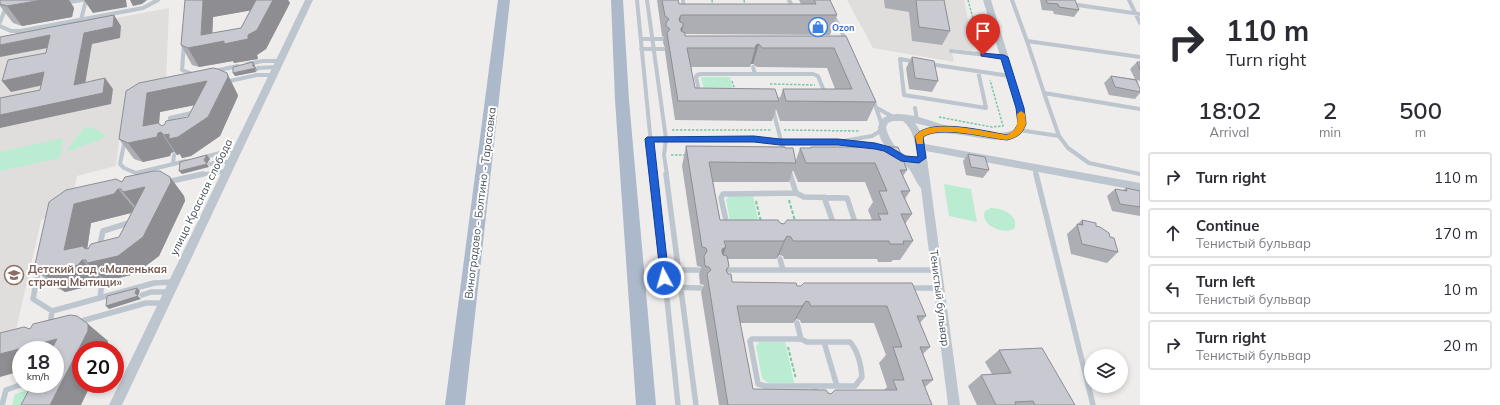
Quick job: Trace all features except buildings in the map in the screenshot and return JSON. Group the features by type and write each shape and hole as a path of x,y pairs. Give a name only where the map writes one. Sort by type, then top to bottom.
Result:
{"main road":[{"name":"Виноградово - Болтино - Тарасовка","path":"455,405 504,0"},
{"path":"617,0 622,100 646,405"}],"street":[{"name":"улица Красная слобода","path":"115,405 309,0"},
{"path":"919,136 924,132 931,130 945,129 1007,138 1016,134 1022,124 1020,108 987,0"},
{"path":"882,127 886,120 905,118 932,122 945,129"},
{"name":"Тенистый бульвар","path":"905,118 911,122 919,136 921,147 954,405"},
{"name":"Тенистый бульвар","path":"882,127 886,141 913,167 926,190"},
{"path":"921,147 1140,187"},
{"path":"901,157 915,161 922,158"}],"lane":[{"path":"0,22 9,0"},
{"path":"61,4 82,0"},
{"path":"81,20 86,0"},
{"path":"0,26 15,32 144,8 158,0"},
{"path":"637,0 663,270 678,405"},
{"path":"647,0 665,130 666,139 664,155 696,405"},
{"path":"683,0 685,15 687,17"},
{"path":"789,0 795,15"},
{"path":"1012,0 1059,136 1068,148 1089,163 1140,174"},
{"path":"1129,0 1140,23"},
{"path":"1067,3 1140,14"},
{"path":"830,7 844,40 849,47"},
{"path":"184,38 182,70 196,75 203,74"},
{"path":"641,39 663,39"},
{"path":"1027,40 1140,57"},
{"path":"642,49 664,49"},
{"path":"951,51 1004,57"},
{"path":"978,71 986,108 904,95 900,59 916,62 978,71 1010,76"},
{"path":"211,72 263,61 276,68"},
{"path":"753,67 755,74"},
{"path":"258,68 276,68"},
{"path":"220,83 257,75 276,68"},
{"path":"755,74 814,74 818,76 826,96 823,99 705,99 700,96 696,77 697,75 755,74"},
{"path":"195,82 196,75"},
{"path":"838,142 844,139 871,137 882,127 877,108 870,93"},
{"path":"1044,93 1140,109"},
{"path":"770,99 779,130 780,142 784,156"},
{"path":"168,131 170,118 199,111 197,104"},
{"path":"877,108 895,118"},
{"path":"915,108 917,120"},
{"path":"1019,130 1059,136"},
{"path":"125,136 121,167 136,176 173,164 220,153 231,162"},
{"path":"650,139 754,139 780,142 838,142 875,146 901,157"},
{"path":"173,164 174,156"},
{"path":"210,164 217,162 231,162"},
{"path":"160,184 213,172 231,162"},
{"path":"787,163 796,194"},
{"path":"1034,167 1093,405"},
{"path":"734,227 727,225 726,222 722,196 727,193 787,193 804,197 847,198 854,219 852,223 846,225"},
{"path":"824,197 834,225"},
{"path":"97,256 103,231 136,220"},
{"path":"826,225 840,225"},
{"path":"780,259 783,270"},
{"path":"40,264 33,299 52,311 154,283 174,282"},
{"path":"663,270 698,270"},
{"path":"720,270 936,270"},
{"path":"100,298 102,282"},
{"path":"665,287 701,288"},
{"path":"902,288 939,288"},
{"path":"142,295 151,292 169,292"},
{"path":"75,323 146,304 164,303"},
{"path":"51,330 52,311"},
{"path":"797,323 801,339"},
{"path":"756,338 801,339 807,342 848,342 853,344 862,374 861,379 855,386 765,386 758,384 750,341 756,338"},
{"path":"824,342 837,386"},
{"path":"814,386 819,405"},
{"path":"2,405 6,390 12,388"}],"path":[{"path":"712,0 714,12"},
{"path":"744,0 746,6"},
{"path":"730,74 737,99"},
{"path":"767,74 770,84 821,84"},
{"path":"665,130 858,130"},
{"path":"792,130 794,137"},
{"path":"664,155 694,155"},
{"path":"754,193 762,227"},
{"path":"787,193 796,227"},
{"path":"786,339 798,386"}],"shaded area":[{"path":"847,0 964,0 974,51 951,49 954,62 873,48"},
{"path":"169,8 166,83 125,92 116,166 77,176 73,196 41,221 16,330 0,334 0,40"}],"green space":[{"path":"701,77 730,77 734,95 705,95"},
{"path":"85,127 99,130 106,137 70,151 66,151"},
{"path":"63,138 60,158 0,171 0,152"},
{"path":"944,184 971,189 977,222 949,216"},
{"path":"730,196 753,196 759,224 730,221 726,199"},
{"path":"991,208 1009,213 1015,221 1015,228 1005,231 989,225 984,216 985,211"},
{"path":"759,342 785,342 794,383 768,383 762,378 756,346"},
{"path":"40,393 31,405 12,405 15,394"}],"slow traffic":[{"path":"920,142 919,136 924,132 945,129 1007,138 1016,134 1019,130 1022,124 1021,114"}],"place":[{"name":"Ozon","path":"818,27"},
{"name":"Детский сад «Маленькая страна Мытищи»","path":"14,275"}],"route":[{"path":"664,278 650,139 754,139 780,142 838,142 875,146 887,149 904,159 915,161 922,158 919,136 924,132 931,130 945,129 1007,138 1016,134 1022,124 1020,108 1004,57 983,55"}]}
